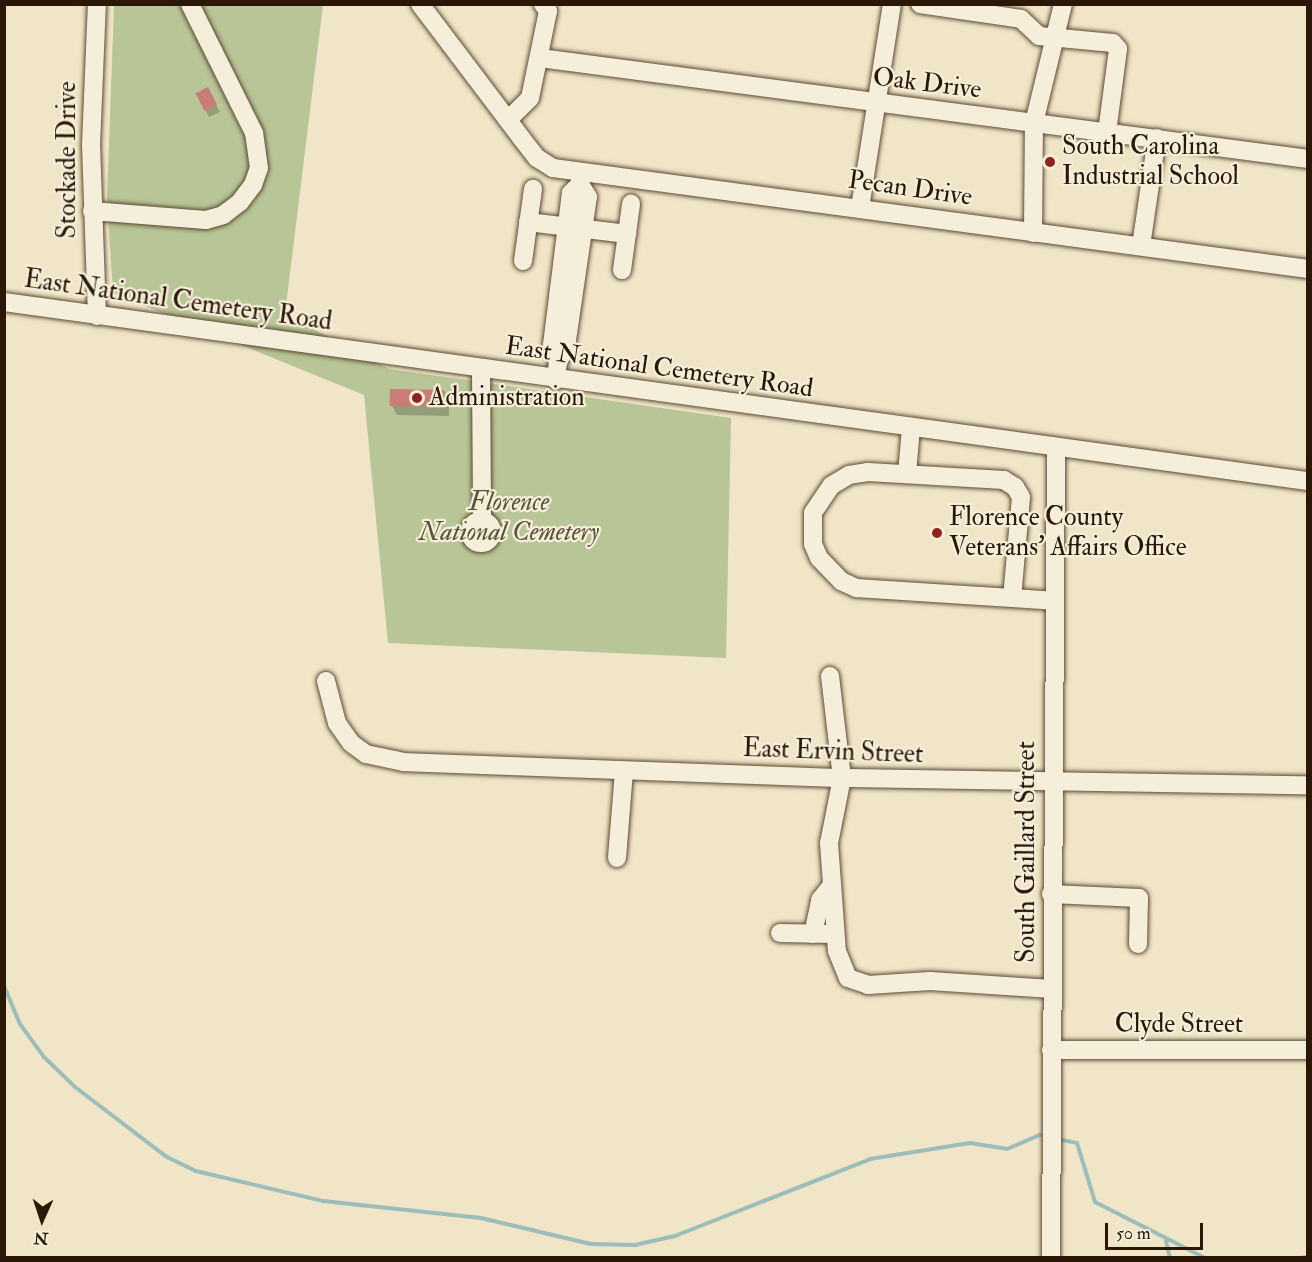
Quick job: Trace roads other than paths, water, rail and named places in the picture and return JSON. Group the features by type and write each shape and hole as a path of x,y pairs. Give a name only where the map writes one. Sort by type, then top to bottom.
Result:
{"street":[{"name":"Stockade Drive","path":"97,315 92,211 98,4"},
{"path":"92,211 206,220 223,215 240,202 253,185 259,168 254,133 190,4"},
{"name":"Pecan Drive","path":"420,4 513,127 545,164 581,178 860,208 1308,269"},
{"path":"513,127 530,98 540,58 548,11 543,4"},
{"path":"860,208 892,4"},
{"path":"920,4 1021,19 1039,36 1113,43 1118,49 1107,132"},
{"path":"1033,233 1034,123 1063,4"},
{"name":"Oak Drive","path":"540,58 1308,159"},
{"path":"1141,246 1157,138"},
{"path":"557,371 566,347 575,228 588,197 581,178"},
{"path":"523,261 532,189"},
{"path":"622,270 631,204"},
{"path":"528,222 627,234"},
{"name":"East National Cemetery Road","path":"4,302 481,369 557,371 911,428 1308,481"},
{"path":"481,369 482,520"},
{"path":"907,474 911,428"},
{"name":"South Gaillard Street","path":"1051,1257 1051,783 1056,447"},
{"path":"1012,598 1020,510 1015,487 1004,480 907,474 849,475 821,497 813,513 811,528 813,544 826,569 856,588 1055,601"},
{"path":"830,676 842,778 829,843 835,934 842,969 856,983 868,986 930,981 1052,988"},
{"name":"East Ervin Street","path":"326,681 343,735 360,750 403,762 842,778 1051,783 1308,784"},
{"path":"617,858 624,771"},
{"path":"813,934 820,900 832,885"},
{"path":"1051,894 1139,898 1138,944"},
{"path":"780,933 835,934"},
{"name":"Clyde Street","path":"1051,1050 1308,1050"}],"waterway":[{"path":"4,986 20,1024 44,1057 75,1087 167,1157 196,1171 323,1201 481,1218 591,1244 635,1245 675,1236 870,1159 970,1143 1007,1149 1040,1135"},
{"path":"1062,1140 1077,1143 1095,1202 1205,1258"},
{"path":"1166,1241 1170,1258"},
{"path":"1299,1258 1308,1257"}],"place":[{"name":"South Carolina Industrial School","path":"1050,162"},
{"name":"Administration","path":"417,398"},
{"name":"Florence County Veterans' Affairs Office","path":"937,533"}],"park label":[{"name":"Florence National Cemetery","path":"509,518"}]}
